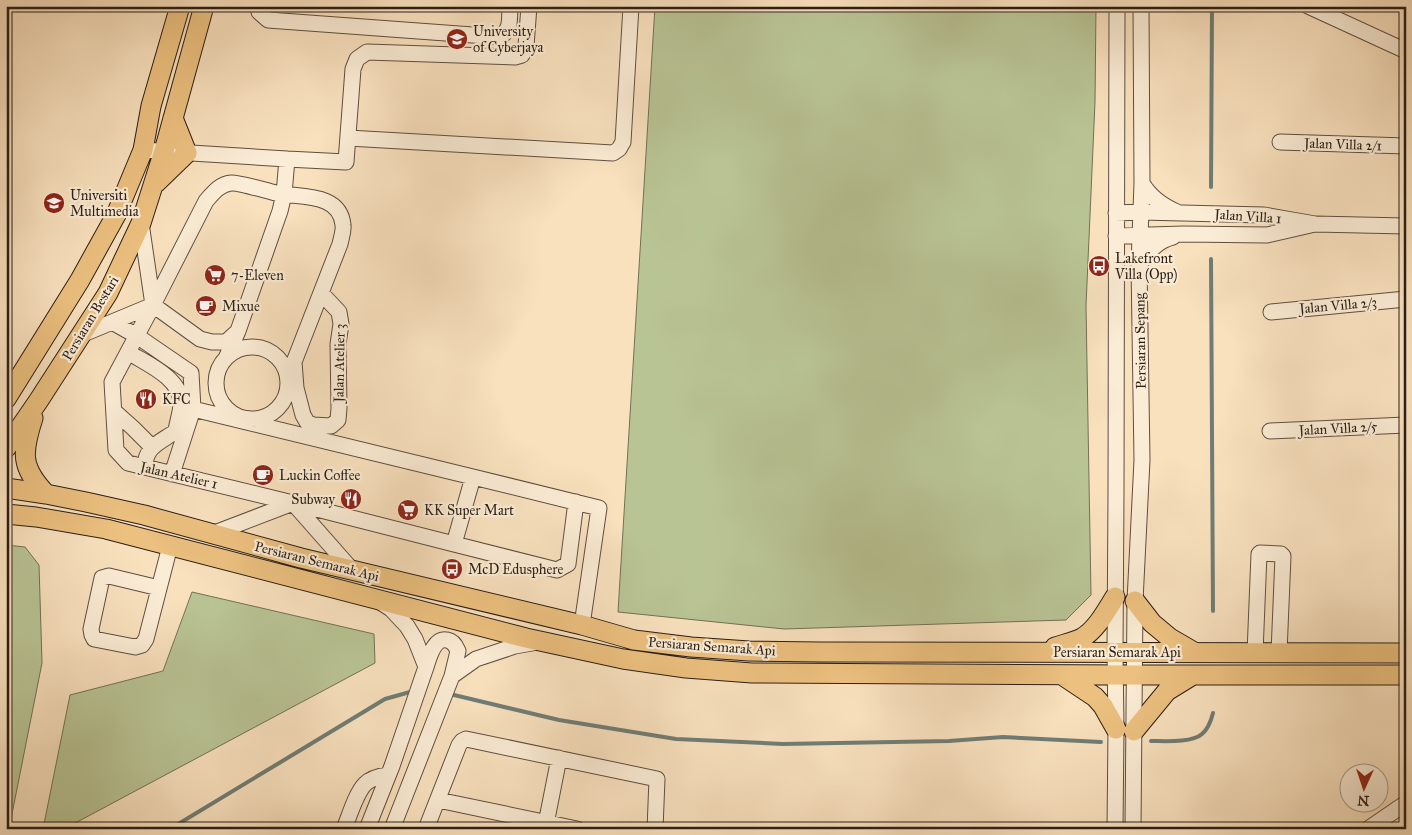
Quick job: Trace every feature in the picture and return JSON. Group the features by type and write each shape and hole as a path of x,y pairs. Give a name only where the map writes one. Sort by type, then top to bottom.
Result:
{"main road":[{"name":"Persiaran Bestari","path":"124,195 141,132 151,106 180,6"},
{"name":"Persiaran Bestari","path":"6,448 108,293 141,223 164,152 204,6"},
{"name":"Persiaran Bestari","path":"6,399 80,280 116,215 143,150 151,106"},
{"path":"153,186 187,153 173,118"},
{"path":"39,400 26,439 25,461 33,481 46,494"},
{"name":"Persiaran Semarak Api","path":"6,488 46,494 144,515 353,571 582,625 634,640 691,647 820,652 1406,653"},
{"name":"Persiaran Semarak Api","path":"6,514 106,529 542,642 623,660 686,668 752,673 1062,675 1406,674"},
{"path":"1040,652 1082,638 1096,626 1115,597"},
{"path":"1135,601 1152,623 1170,638 1196,653"},
{"path":"1062,675 1095,697 1125,730 1167,691 1192,675"}],"street":[{"path":"258,6 258,12 268,20 500,36 507,32 509,28 510,6"},
{"path":"143,150 346,162 353,69 358,59 367,52 515,57 522,55 526,46 529,6"},
{"path":"348,138 612,153 619,149 623,142 631,6"},
{"name":"Persiaran Sepang","path":"1117,6 1115,675 1125,730"},
{"name":"Persiaran Sepang","path":"1125,730 1135,675 1135,601 1142,460 1139,265 1142,183 1141,6"},
{"path":"1308,6 1406,51"},
{"name":"Jalan Villa 2/1","path":"1280,142 1406,146"},
{"path":"227,356 237,350 248,347 261,347 272,352 281,361 287,372 289,384 286,396 279,407 270,415 247,419 236,415 226,408 219,399 216,388 216,376 238,331 284,194 287,159"},
{"name":"Jalan Atelier 3","path":"232,183 284,194 308,196 330,203 340,213 343,226 340,244 294,362 296,388 306,422 313,425 331,426 338,420 338,344 341,324 339,312 321,294"},
{"name":"Jalan Atelier 1","path":"232,183 219,188 206,201 154,305 112,382 116,450 128,463 557,570 568,564 576,502"},
{"path":"1142,183 1154,198 1168,208 1180,213"},
{"name":"Jalan Villa 1","path":"1116,213 1264,215 1315,224 1406,226"},
{"path":"141,223 154,305 200,339 212,342 226,342 238,331"},
{"name":"Jalan Villa 1","path":"1116,236 1184,234 1268,235 1315,224"},
{"path":"1139,265 1156,245 1167,239 1184,234"},
{"name":"Jalan Villa 2/3","path":"1271,312 1406,299"},
{"path":"81,335 154,305"},
{"path":"112,322 137,336 191,373 193,409 172,474"},
{"path":"128,352 170,379 178,389 181,403 176,431 152,448 145,457 145,467"},
{"path":"193,409 599,508 582,625"},
{"path":"114,411 152,448"},
{"name":"Jalan Villa 2/5","path":"1270,431 1406,425"},
{"path":"454,544 473,477"},
{"path":"212,534 293,503 353,571"},
{"path":"159,588 109,576 102,578 91,629 94,639 134,647 142,646 146,639 170,546"},
{"path":"1255,653 1260,553 1281,554 1283,556 1279,652"},
{"path":"378,600 391,609 407,626 415,639 426,667"},
{"path":"367,829 426,667 437,643 448,640 453,642 458,651 452,676 392,829"},
{"path":"452,676 476,659 515,646 542,642"},
{"path":"1114,829 1125,730"},
{"path":"1125,730 1133,829"},
{"path":"426,829 459,745 466,739 657,779 654,829"},
{"path":"546,826 559,758"},
{"path":"344,829 354,802 364,784 379,776 388,775"},
{"path":"438,800 546,826 577,829"},
{"path":"1368,829 1406,803"}],"green space":[{"path":"655,6 1096,6 1095,102 1086,306 1091,595 1066,620 784,629 618,612"},
{"path":"6,545 25,547 39,565 42,663 9,829 6,829"},
{"path":"192,592 374,634 375,663 64,829 43,829 70,695 163,671"}],"waterway":[{"path":"1211,187 1212,6"},
{"path":"1211,259 1213,611"},
{"path":"170,829 385,699 410,692"},
{"path":"454,695 559,720 676,739 783,744 949,741 1003,737 1101,742"},
{"path":"1151,741 1178,741 1197,737 1208,727 1213,713"}],"place":[{"name":"University of Cyberjaya","path":"457,39"},
{"name":"Universiti Multimedia","path":"54,203"},
{"name":"Lakefront Villa (Opp)","path":"1099,266"},
{"name":"7-Eleven","path":"215,275"},
{"name":"Mixue","path":"206,306"},
{"name":"KFC","path":"146,399"},
{"name":"Luckin Coffee","path":"263,475"},
{"name":"Subway","path":"351,499"},
{"name":"KK Super Mart","path":"408,510"},
{"name":"McD Edusphere","path":"452,569"}]}
